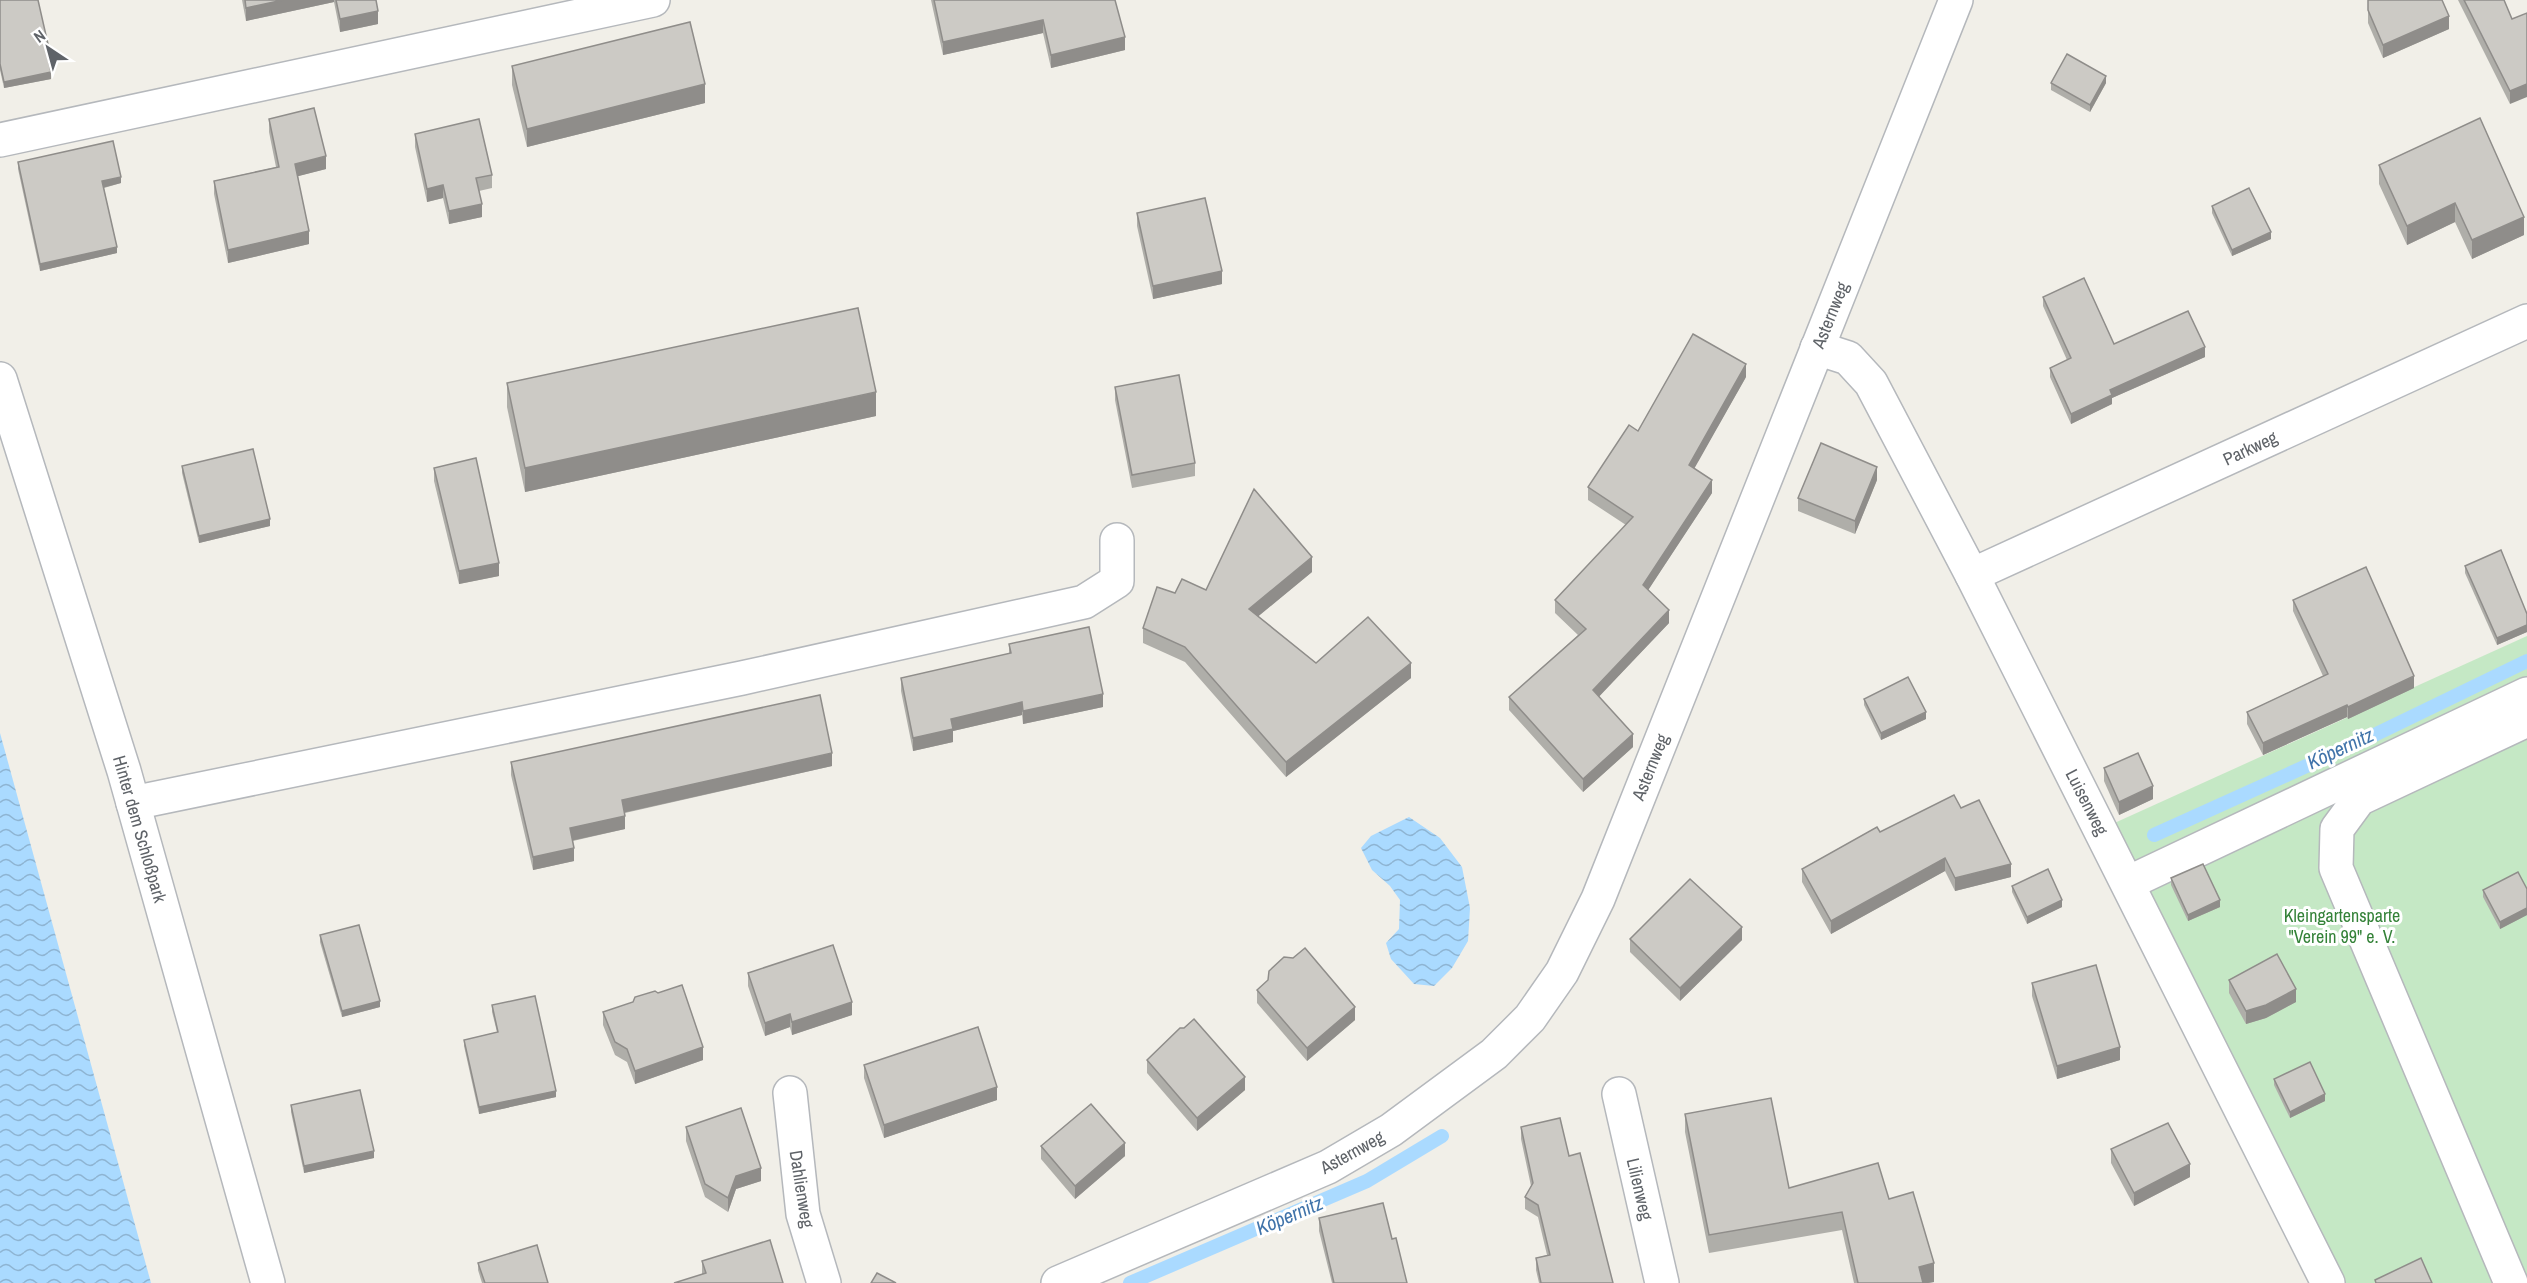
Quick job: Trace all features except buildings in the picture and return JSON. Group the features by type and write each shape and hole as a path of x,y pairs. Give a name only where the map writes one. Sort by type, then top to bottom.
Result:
{"street":[{"path":"0,140 653,0"},
{"name":"Asternweg","path":"1058,1283 1328,1167 1400,1124 1494,1054 1530,1018 1562,972 1598,899 1956,0"},
{"name":"Parkweg","path":"1972,575 2527,321"},
{"name":"Luisenweg","path":"1817,348 1848,358 1871,382 1972,575 2328,1283"},
{"name":"Hinter dem Schloßpark","path":"0,379 133,803 268,1283"},
{"path":"133,803 742,678 1084,602 1117,581 1117,540"},
{"path":"2128,883 2527,694"},
{"path":"2511,1283 2336,868 2337,829 2359,799 2527,720"},
{"name":"Dahlienweg","path":"790,1093 802,1214 824,1283"},
{"name":"Lilienweg","path":"1619,1094 1662,1283"}],"green space":[{"name":"Kleingartensparte \"Verein 99\" e. V.","path":"2527,636 2527,1283 2316,1283 2088,835"}],"water":[{"path":"0,733 151,1283 0,1283"},
{"path":"1409,817 1440,838 1462,867 1470,908 1468,941 1452,968 1434,986 1414,984 1391,959 1386,943 1399,929 1400,900 1390,886 1372,870 1361,848 1371,836"}],"waterway":[{"name":"Köpernitz","path":"2154,835 2366,739 2527,661"},
{"name":"Köpernitz","path":"1130,1283 1367,1181 1442,1136"}]}
